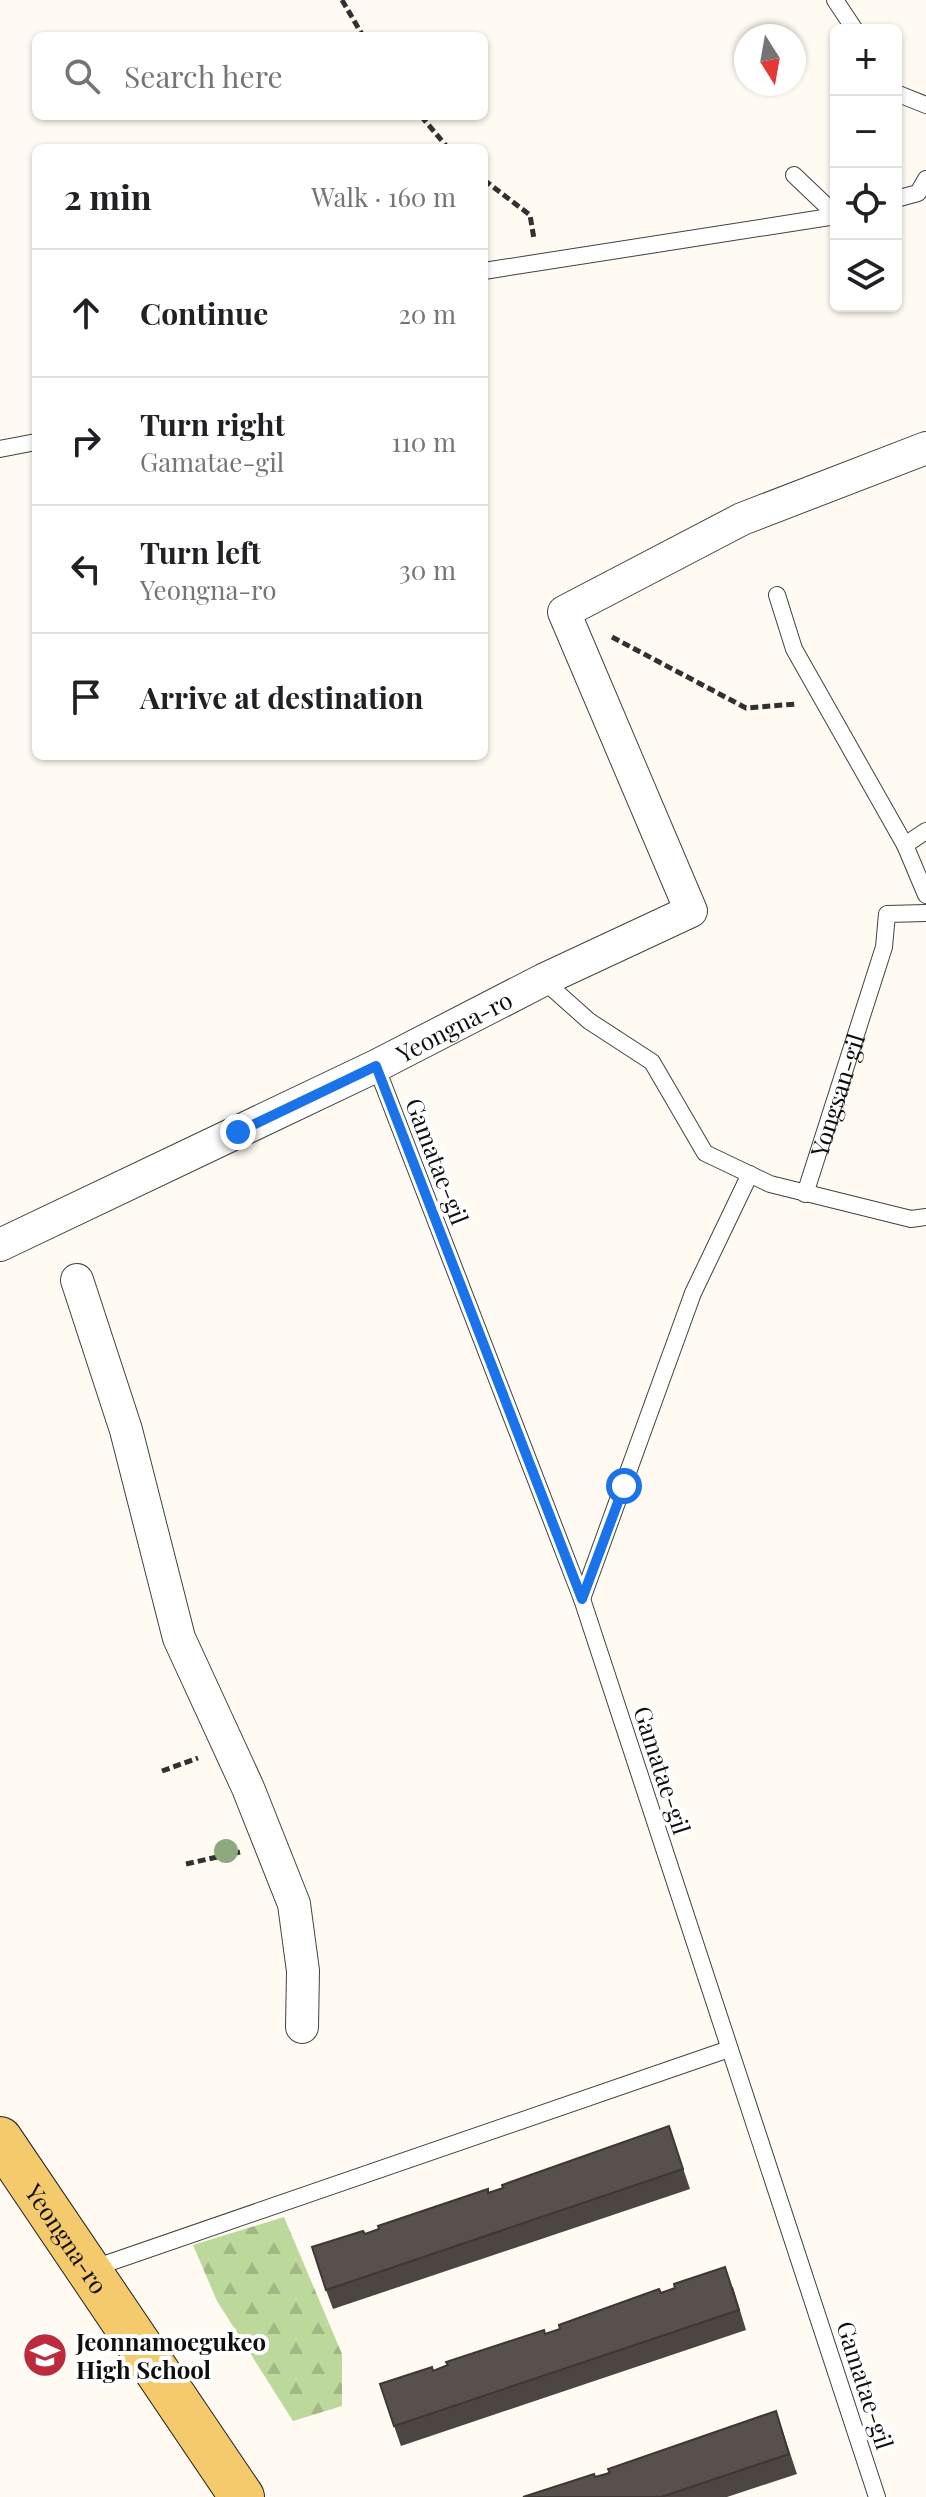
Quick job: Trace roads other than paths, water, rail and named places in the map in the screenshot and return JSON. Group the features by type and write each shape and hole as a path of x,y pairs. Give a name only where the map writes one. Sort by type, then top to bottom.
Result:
{"main road":[{"name":"Yeongna-ro","path":"0,2139 86,2271 242,2497"}],"street":[{"name":"Yeongna-ro","path":"0,1245 376,1066 543,980 691,911 564,612 742,519 926,448"},
{"path":"77,1280 126,1430 179,1638 248,1788 294,1904 303,1971 302,2027"}],"lane":[{"path":"835,0 851,24"},
{"path":"902,95 926,105"},
{"path":"794,175 830,210"},
{"path":"902,197 918,193 926,179"},
{"path":"488,270 830,217"},
{"path":"0,449 32,443"},
{"path":"777,595 794,649 905,845 926,895"},
{"path":"905,845 926,831"},
{"name":"Yongsan-gil","path":"805,1194 884,947 887,914 926,913"},
{"path":"543,980 589,1021 652,1062 705,1153 805,1194 911,1219 926,1217"},
{"name":"Gamatae-gil","path":"376,1066 582,1599 877,2497"},
{"path":"582,1599 693,1293 750,1174"},
{"path":"86,2271 729,2049"}],"place":[{"name":"Jeonnamoegukeo High School","path":"45,2355"}]}
